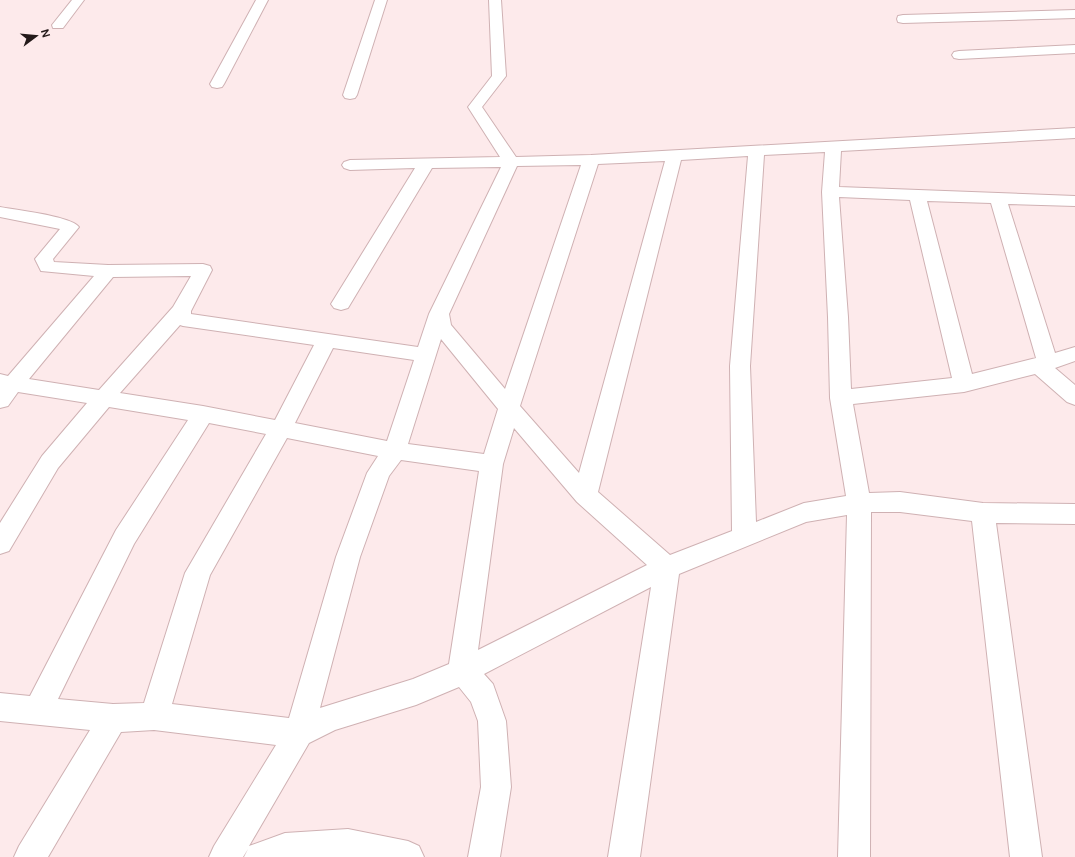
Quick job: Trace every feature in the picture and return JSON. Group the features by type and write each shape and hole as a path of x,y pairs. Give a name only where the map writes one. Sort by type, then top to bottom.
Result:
{"street":[{"path":"58,25 78,0"},
{"path":"217,84 262,0"},
{"path":"350,95 381,0"},
{"path":"495,0 499,76 475,107 511,162"},
{"path":"903,19 1074,8"},
{"path":"959,55 1075,49"},
{"path":"350,165 591,160 1075,133"},
{"path":"833,147 830,192 838,317 841,398 859,502 854,857"},
{"path":"744,535 740,366 756,151"},
{"path":"585,495 674,155"},
{"path":"461,672 492,464 591,160"},
{"path":"224,857 299,732 348,557 379,473 395,452 439,314 511,162"},
{"path":"341,304 426,164"},
{"path":"830,192 1074,202"},
{"path":"917,196 964,384"},
{"path":"998,198 1043,364 1075,398"},
{"path":"0,544 50,462 103,399 181,311 203,270 108,271 47,267 44,259 70,227 64,224 3,216"},
{"path":"0,400 6,383 108,271"},
{"path":"181,311 183,319 427,355"},
{"path":"439,314 442,327 509,408 585,495 666,567"},
{"path":"154,716 198,573 281,429 327,340"},
{"path":"841,398 964,384 1043,364 1075,354"},
{"path":"6,383 203,414 395,452 492,464"},
{"path":"37,711 125,537 203,414"},
{"path":"0,707 113,718 154,716 299,732 330,718 416,692 461,672 666,567 744,535 804,513 859,502 900,502 983,513 1075,514"},
{"path":"983,513 1026,857"},
{"path":"624,857 666,567"},
{"path":"461,672 468,677 482,694 492,722 496,787 484,857"},
{"path":"30,857 113,718"},
{"path":"260,857 285,849 348,845 408,857"}]}
